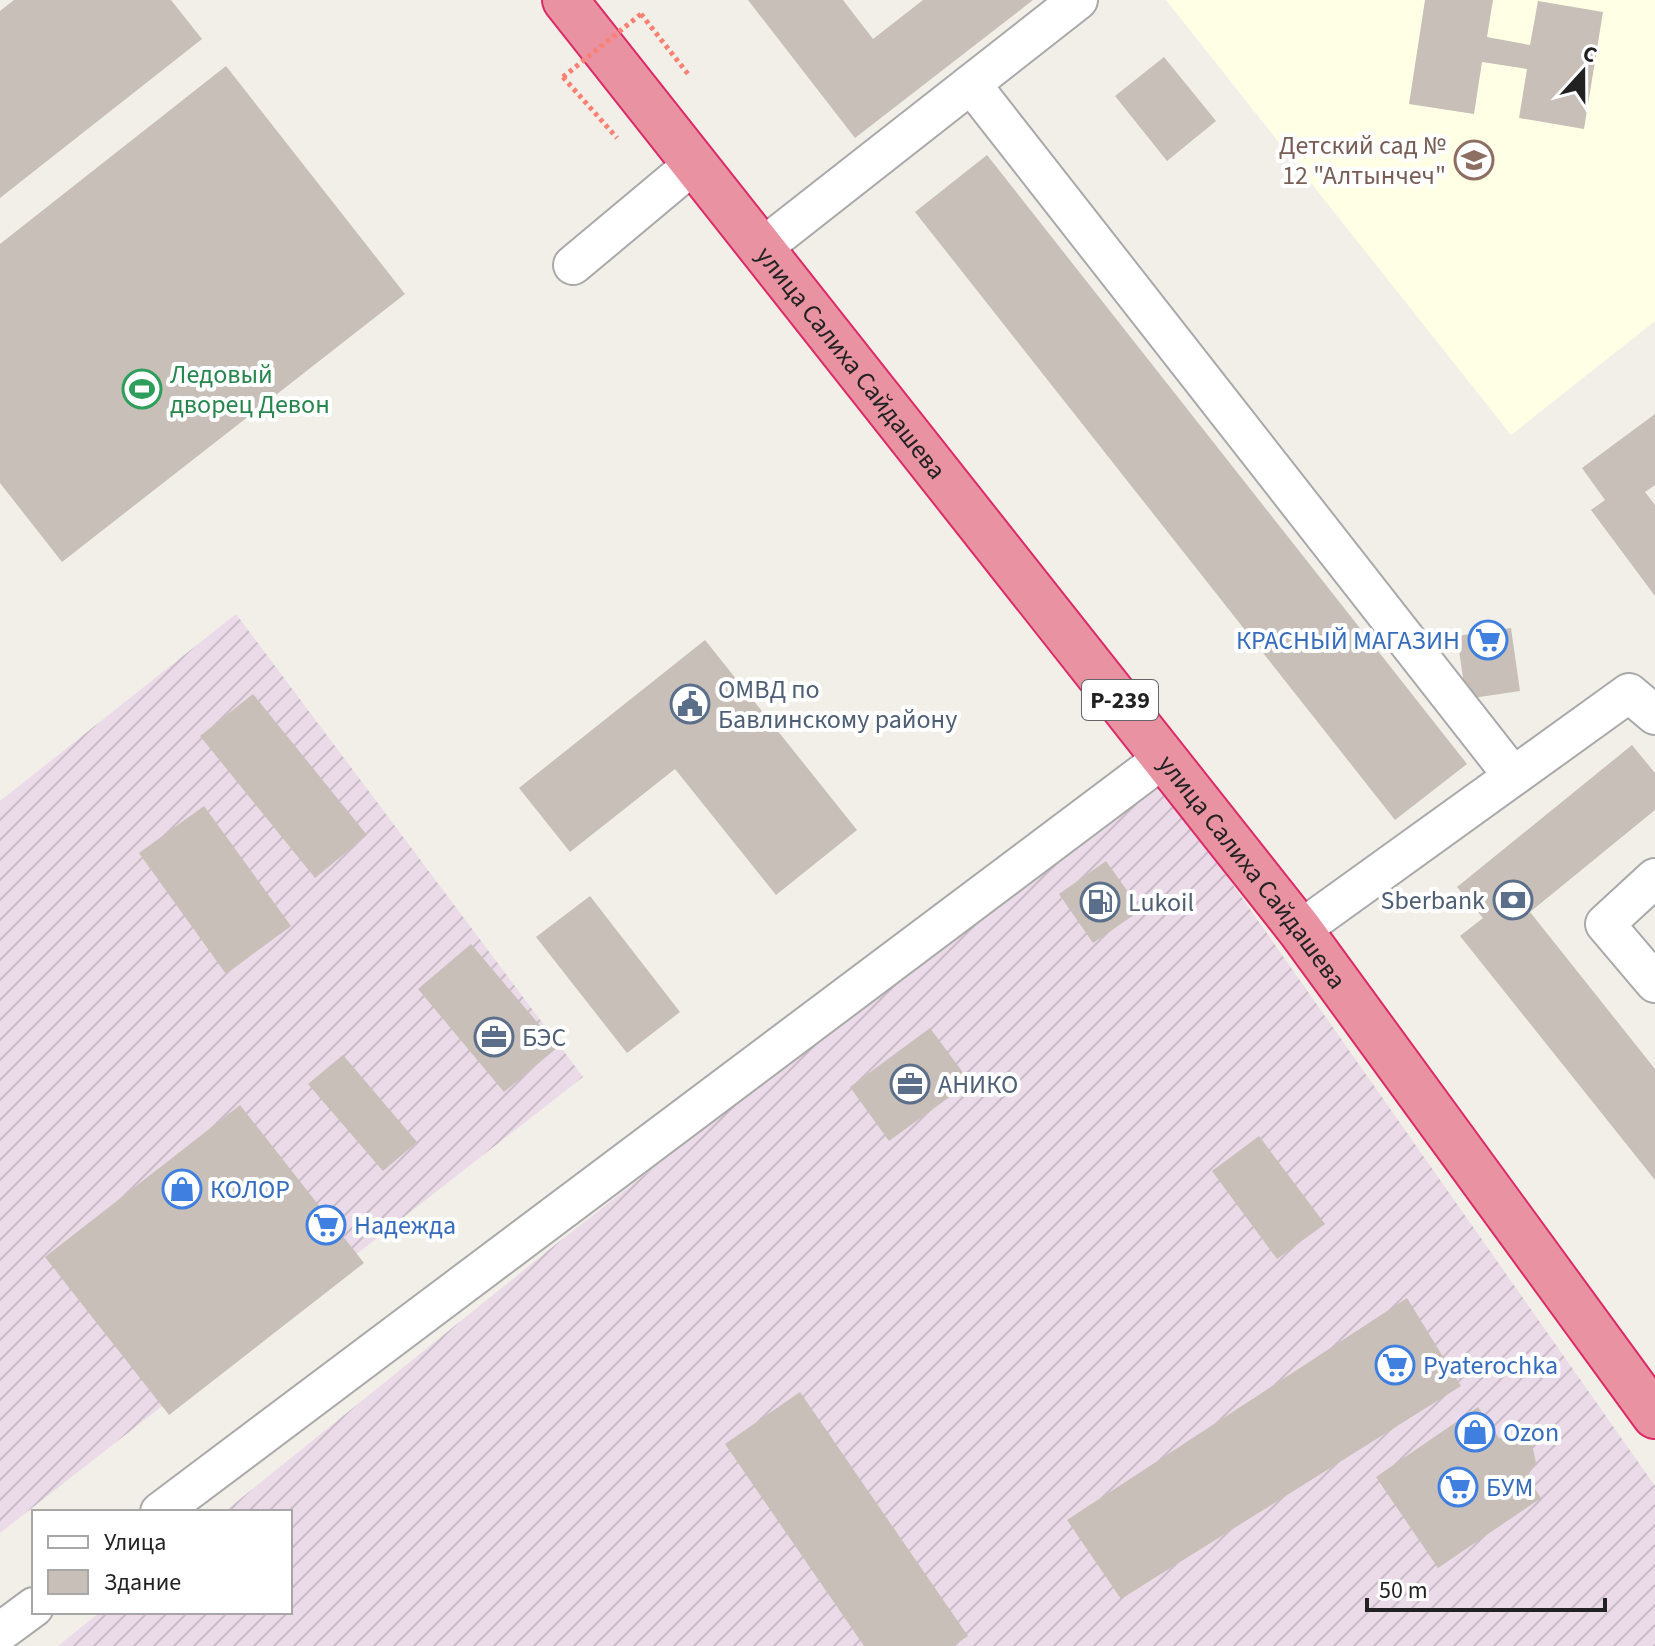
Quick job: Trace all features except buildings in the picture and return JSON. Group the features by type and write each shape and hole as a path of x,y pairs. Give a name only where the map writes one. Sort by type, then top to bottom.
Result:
{"highway":[{"name":"улица Салиха Сайдашева","path":"565,0 1300,930 1655,1416"}],"street":[{"path":"762,248 1078,0"},
{"path":"971,84 1513,776"},
{"path":"573,265 695,163"},
{"path":"1300,930 1629,693 1655,715"},
{"path":"163,1510 1165,757"},
{"path":"1655,878 1605,924 1655,983"},
{"path":"0,1632 32,1608"}],"path":[{"path":"617,138 563,77 641,14 688,74"}],"shaded area":[{"name":"Детский сад № 12 \"Алтынчеч\"","path":"1166,0 1655,0 1655,321 1511,435"},
{"path":"236,614 583,1077 0,1533 0,801"},
{"path":"1155,774 1655,1486 1655,1646 58,1646 98,1614 292,1614 292,1510 226,1510 555,1245"}],"place":[{"name":"Детский сад № 12 \"Алтынчеч\"","path":"1474,160"},
{"name":"Ледовый дворец Девон","path":"142,389"},
{"name":"КРАСНЫЙ МАГАЗИН","path":"1488,640"},
{"name":"ОМВД по Бавлинскому району","path":"690,704"},
{"name":"Sberbank","path":"1513,900"},
{"name":"Lukoil","path":"1100,902"},
{"name":"БЭС","path":"494,1037"},
{"name":"АНИКО","path":"910,1084"},
{"name":"КОЛОР","path":"182,1189"},
{"name":"Надежда","path":"326,1225"},
{"name":"Pyaterochka","path":"1395,1365"},
{"name":"Ozon","path":"1475,1432"},
{"name":"БУМ","path":"1458,1487"}]}
